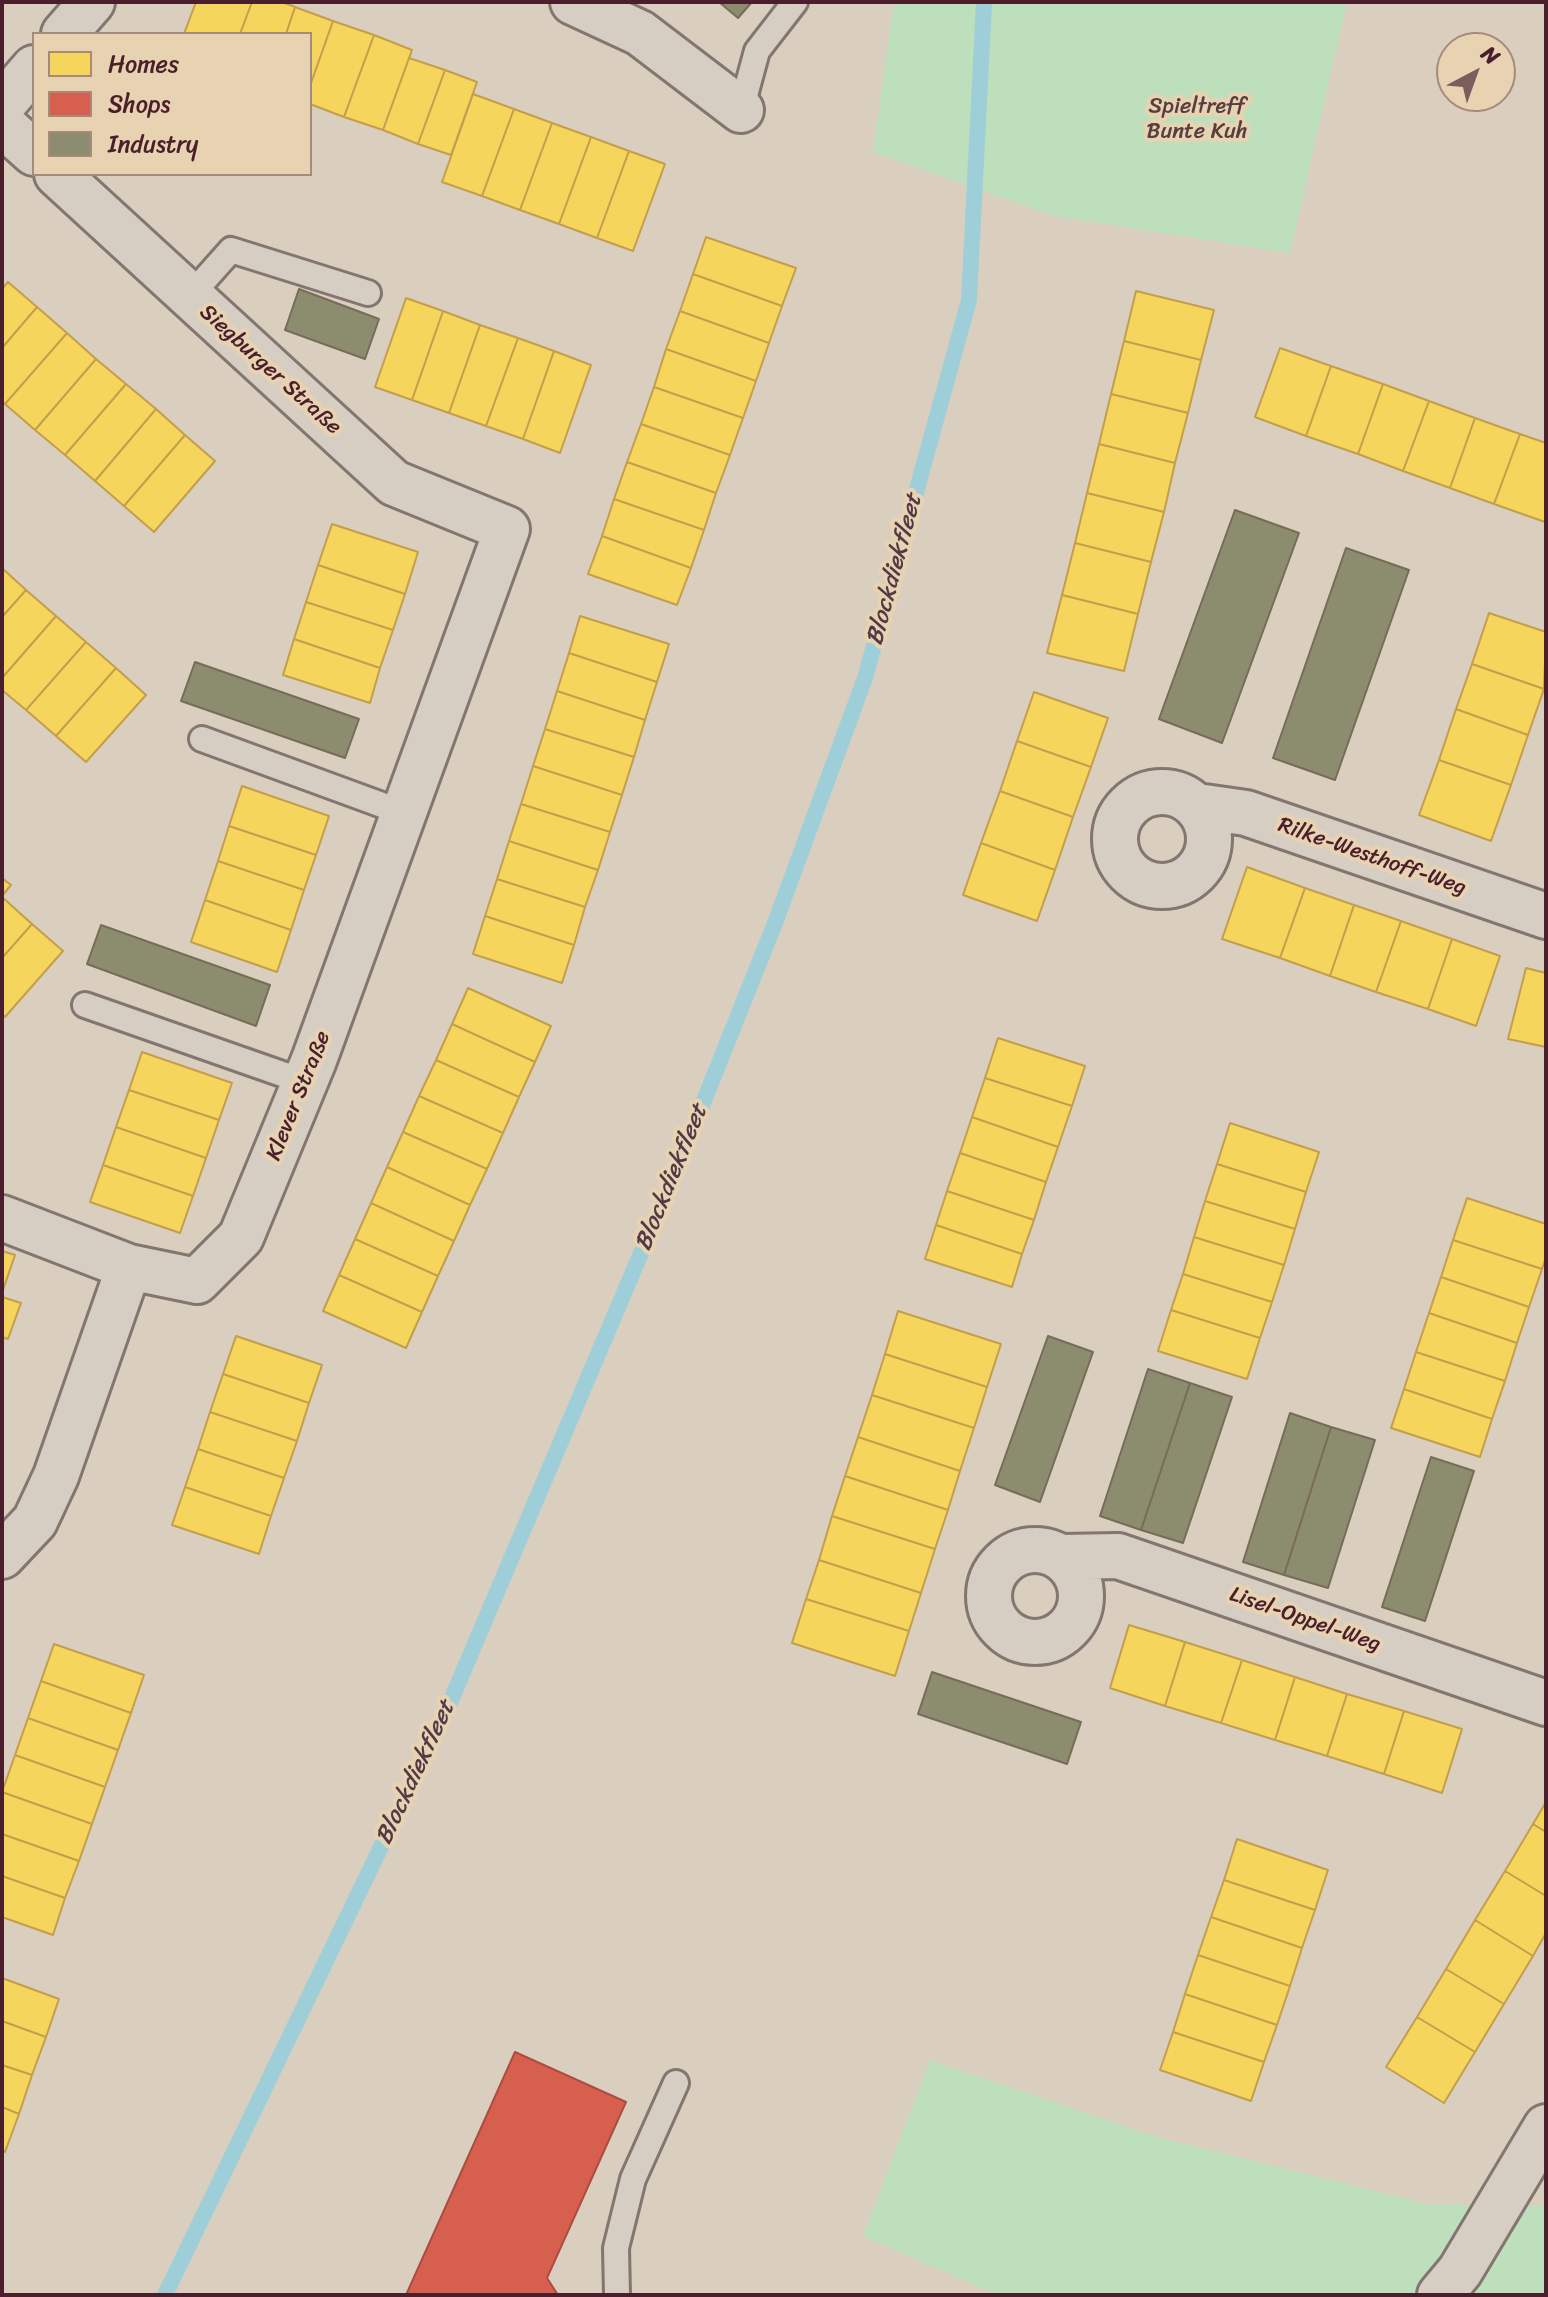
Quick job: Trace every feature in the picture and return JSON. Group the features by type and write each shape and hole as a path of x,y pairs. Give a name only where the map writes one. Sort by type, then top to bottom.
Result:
{"street":[{"path":"66,32 92,2"},
{"path":"573,2 640,33 741,110"},
{"path":"2,105 32,70"},
{"path":"2,124 32,151"},
{"name":"Siegburger Straße","path":"59,176 394,483 507,529"},
{"name":"Klever Straße","path":"129,1267 197,1281 241,1237 305,1082 507,529"},
{"name":"Rilke-Westhoff-Weg","path":"1197,806 1246,813 1546,916"},
{"path":"2,1218 129,1267 56,1476 35,1521 2,1556"},
{"name":"Lisel-Oppel-Weg","path":"1060,1557 1118,1556 1546,1703"},
{"path":"1440,2295 1460,2271 1546,2127"}],"lane":[{"path":"741,110 757,51 795,2"},
{"path":"190,296 231,250 368,293"},
{"path":"202,739 404,813"},
{"path":"85,1005 305,1082"},
{"path":"617,2295 616,2248 633,2179 676,2083"}],"green space":[{"name":"Spieltreff Bunte Kuh","path":"894,2 1347,2 1290,253 1054,216 873,152"},
{"path":"930,2060 1153,2136 1427,2204 1546,2206 1546,2295 997,2295 863,2236"}],"building: Homes":[{"path":"196,2 252,2 241,32 185,32"},
{"path":"252,2 282,2 295,7 287,32 241,32"},
{"path":"295,7 333,21 312,80 312,32 287,32"},
{"path":"333,21 374,35 344,117 312,105 312,80"},
{"path":"374,35 412,50 383,130 344,117"},
{"path":"409,58 445,70 418,144 383,130"},
{"path":"445,70 477,82 451,155 418,144"},
{"path":"473,94 514,109 482,196 442,182"},
{"path":"514,109 552,123 520,210 482,196"},
{"path":"552,123 591,137 559,224 520,210"},
{"path":"591,137 629,151 597,238 559,224"},
{"path":"629,151 665,164 633,251 597,238"},
{"path":"706,237 796,268 782,306 693,274"},
{"path":"693,274 782,306 769,343 680,311"},
{"path":"8,282 37,307 2,348 2,289"},
{"path":"1136,291 1214,310 1201,360 1124,341"},
{"path":"406,298 443,311 412,400 375,387"},
{"path":"37,307 67,333 5,404 2,401 2,348"},
{"path":"443,311 480,325 449,413 412,400"},
{"path":"680,311 769,343 756,381 666,349"},
{"path":"480,325 518,338 486,426 449,413"},
{"path":"67,333 96,359 35,430 5,404"},
{"path":"518,338 554,351 523,439 486,426"},
{"path":"1124,341 1201,360 1188,413 1111,394"},
{"path":"1280,348 1331,366 1306,436 1255,417"},
{"path":"666,349 756,381 743,418 654,387"},
{"path":"554,351 591,365 560,453 523,439"},
{"path":"96,359 126,384 65,455 35,430"},
{"path":"1331,366 1383,384 1358,454 1306,436"},
{"path":"126,384 156,409 95,481 65,455"},
{"path":"1383,384 1429,401 1403,471 1358,454"},
{"path":"654,387 743,418 730,455 641,424"},
{"path":"1111,394 1188,413 1175,463 1099,444"},
{"path":"1429,401 1475,418 1450,488 1403,471"},
{"path":"156,409 185,435 124,506 95,481"},
{"path":"1475,418 1520,434 1494,504 1450,488"},
{"path":"641,424 730,455 716,493 627,462"},
{"path":"1520,434 1546,443 1545,522 1494,504"},
{"path":"185,435 215,461 154,532 124,506"},
{"path":"1099,444 1175,463 1164,512 1087,493"},
{"path":"627,462 716,493 704,530 614,499"},
{"path":"1087,493 1164,512 1151,562 1075,543"},
{"path":"614,499 704,530 691,568 602,536"},
{"path":"332,524 418,552 405,594 318,565"},
{"path":"602,536 691,568 677,605 588,574"},
{"path":"1075,543 1151,562 1138,614 1062,595"},
{"path":"318,565 405,594 393,630 306,602"},
{"path":"2,568 26,590 2,617"},
{"path":"26,590 56,616 2,678 2,617"},
{"path":"1062,595 1138,614 1124,671 1047,653"},
{"path":"306,602 393,630 380,668 294,639"},
{"path":"1489,613 1546,632 1544,689 1472,664"},
{"path":"56,616 86,642 26,710 2,690 2,678"},
{"path":"580,616 669,644 657,682 569,653"},
{"path":"294,639 380,668 370,703 283,675"},
{"path":"86,642 116,668 56,736 26,710"},
{"path":"569,653 657,682 645,720 557,691"},
{"path":"1472,664 1544,689 1528,735 1456,709"},
{"path":"116,668 146,695 86,762 56,736"},
{"path":"557,691 645,720 634,757 545,729"},
{"path":"1034,692 1108,718 1091,767 1017,741"},
{"path":"1456,709 1528,735 1511,785 1439,760"},
{"path":"545,729 634,757 622,795 533,766"},
{"path":"1017,741 1091,767 1073,817 1000,791"},
{"path":"1439,760 1511,785 1491,841 1419,815"},
{"path":"533,766 622,795 610,832 521,804"},
{"path":"242,786 329,816 316,855 229,826"},
{"path":"1000,791 1073,817 1055,870 981,843"},
{"path":"521,804 610,832 598,870 509,841"},
{"path":"229,826 316,855 304,890 218,861"},
{"path":"509,841 598,870 585,907 497,879"},
{"path":"981,843 1055,870 1037,921 963,895"},
{"path":"218,861 304,890 291,930 205,900"},
{"path":"1247,867 1305,888 1280,958 1222,939"},
{"path":"2,878 11,885 2,896"},
{"path":"497,879 585,907 574,945 485,916"},
{"path":"1305,888 1354,905 1330,976 1280,958"},
{"path":"2,897 32,924 2,958"},
{"path":"205,900 291,930 277,972 191,942"},
{"path":"1354,905 1401,921 1376,992 1330,976"},
{"path":"485,916 574,945 562,983 473,954"},
{"path":"1401,921 1452,939 1428,1009 1376,992"},
{"path":"32,924 63,951 5,1017 2,1014 2,958"},
{"path":"1452,939 1500,956 1476,1026 1428,1009"},
{"path":"1526,968 1546,973 1546,1047 1508,1039"},
{"path":"468,988 551,1026 535,1062 452,1024"},
{"path":"452,1024 535,1062 519,1097 436,1060"},
{"path":"998,1038 1085,1066 1072,1106 985,1078"},
{"path":"142,1052 232,1083 219,1120 129,1090"},
{"path":"436,1060 519,1097 503,1133 419,1096"},
{"path":"985,1078 1072,1106 1058,1147 972,1117"},
{"path":"129,1090 219,1120 206,1158 116,1127"},
{"path":"419,1096 503,1133 487,1169 403,1132"},
{"path":"972,1117 1058,1147 1046,1182 960,1153"},
{"path":"1230,1123 1319,1152 1306,1192 1217,1164"},
{"path":"116,1127 206,1158 193,1196 103,1165"},
{"path":"403,1132 487,1169 470,1205 387,1167"},
{"path":"960,1153 1046,1182 1034,1220 947,1191"},
{"path":"1217,1164 1306,1192 1295,1229 1205,1201"},
{"path":"103,1165 193,1196 180,1233 90,1202"},
{"path":"387,1167 470,1205 454,1241 371,1203"},
{"path":"947,1191 1034,1220 1022,1254 936,1225"},
{"path":"1467,1198 1546,1224 1546,1257 1542,1269 1453,1240"},
{"path":"1205,1201 1295,1229 1284,1265 1194,1237"},
{"path":"371,1203 454,1241 438,1276 355,1239"},
{"path":"936,1225 1022,1254 1012,1287 925,1259"},
{"path":"1194,1237 1284,1265 1272,1302 1183,1274"},
{"path":"355,1239 438,1276 422,1312 339,1275"},
{"path":"1453,1240 1542,1269 1529,1307 1441,1277"},
{"path":"2,1251 15,1255 2,1293"},
{"path":"1183,1274 1272,1302 1260,1338 1171,1310"},
{"path":"339,1275 422,1312 406,1348 323,1311"},
{"path":"1441,1277 1529,1307 1517,1343 1429,1313"},
{"path":"2,1297 21,1303 8,1339 2,1337"},
{"path":"1171,1310 1260,1338 1247,1379 1158,1351"},
{"path":"898,1311 1001,1344 987,1387 885,1354"},
{"path":"1429,1313 1517,1343 1505,1381 1416,1352"},
{"path":"236,1336 322,1365 309,1403 223,1374"},
{"path":"1416,1352 1505,1381 1492,1419 1404,1389"},
{"path":"885,1354 987,1387 974,1428 872,1395"},
{"path":"223,1374 309,1403 297,1441 210,1412"},
{"path":"1404,1389 1492,1419 1480,1457 1391,1428"},
{"path":"872,1395 974,1428 960,1471 858,1437"},
{"path":"210,1412 297,1441 284,1478 198,1449"},
{"path":"858,1437 960,1471 948,1510 845,1476"},
{"path":"198,1449 284,1478 271,1516 185,1487"},
{"path":"845,1476 948,1510 935,1549 832,1516"},
{"path":"185,1487 271,1516 259,1554 172,1525"},
{"path":"832,1516 935,1549 921,1593 819,1560"},
{"path":"819,1560 921,1593 909,1631 806,1599"},
{"path":"806,1599 909,1631 895,1676 792,1643"},
{"path":"1129,1625 1185,1642 1165,1706 1110,1688"},
{"path":"1185,1642 1242,1660 1221,1723 1165,1706"},
{"path":"54,1644 144,1675 131,1713 41,1681"},
{"path":"1242,1660 1295,1677 1275,1740 1221,1723"},
{"path":"1295,1677 1347,1694 1327,1756 1275,1740"},
{"path":"41,1681 131,1713 118,1750 28,1718"},
{"path":"1347,1694 1404,1711 1384,1774 1327,1756"},
{"path":"1404,1711 1462,1729 1442,1793 1384,1774"},
{"path":"28,1718 118,1750 105,1787 15,1755"},
{"path":"15,1755 105,1787 92,1824 2,1792"},
{"path":"2,1792 92,1824 79,1861 2,1834"},
{"path":"1546,1802 1546,1832 1533,1824"},
{"path":"1533,1824 1546,1832 1546,1896 1505,1871"},
{"path":"2,1834 79,1861 65,1898 2,1876"},
{"path":"1237,1839 1328,1870 1315,1910 1224,1880"},
{"path":"1505,1871 1546,1896 1546,1933 1533,1956 1475,1920"},
{"path":"2,1876 65,1898 53,1935 2,1917"},
{"path":"1224,1880 1315,1910 1302,1948 1211,1917"},
{"path":"1211,1917 1302,1948 1290,1986 1198,1955"},
{"path":"1475,1920 1533,1956 1504,2004 1446,1969"},
{"path":"1198,1955 1290,1986 1277,2025 1185,1994"},
{"path":"1446,1969 1504,2004 1475,2052 1417,2017"},
{"path":"2,1978 59,1999 46,2037 2,2021"},
{"path":"1185,1994 1277,2025 1264,2062 1173,2032"},
{"path":"1417,2017 1475,2052 1444,2103 1386,2067"},
{"path":"2,2021 46,2037 32,2075 2,2065"},
{"path":"1173,2032 1264,2062 1251,2101 1160,2070"},
{"path":"2,2065 32,2075 19,2114 2,2107"},
{"path":"2,2107 19,2114 5,2152 2,2151"}],"building: Shops":[{"path":"515,2052 626,2102 547,2278 558,2295 406,2295"}],"building: Industry":[{"path":"719,2 752,2 738,18"},
{"path":"299,289 379,319 365,359 285,330"},
{"path":"1235,510 1299,533 1222,743 1159,719"},
{"path":"1346,548 1409,570 1335,780 1273,758"},
{"path":"195,662 359,719 345,758 181,701"},
{"path":"101,925 270,985 256,1026 87,964"},
{"path":"1048,1336 1093,1352 1040,1502 995,1485"},
{"path":"1148,1369 1190,1383 1141,1530 1100,1516"},
{"path":"1190,1383 1232,1397 1183,1543 1141,1530"},
{"path":"1290,1413 1331,1427 1284,1575 1243,1562"},
{"path":"1331,1427 1375,1440 1328,1588 1284,1575"},
{"path":"1431,1457 1474,1471 1425,1621 1382,1607"},
{"path":"932,1672 1081,1722 1067,1764 918,1714"}],"waterway":[{"name":"Blockdiekfleet","path":"165,2295 446,1712 678,1166 775,923 865,678 969,300 984,2"}]}
